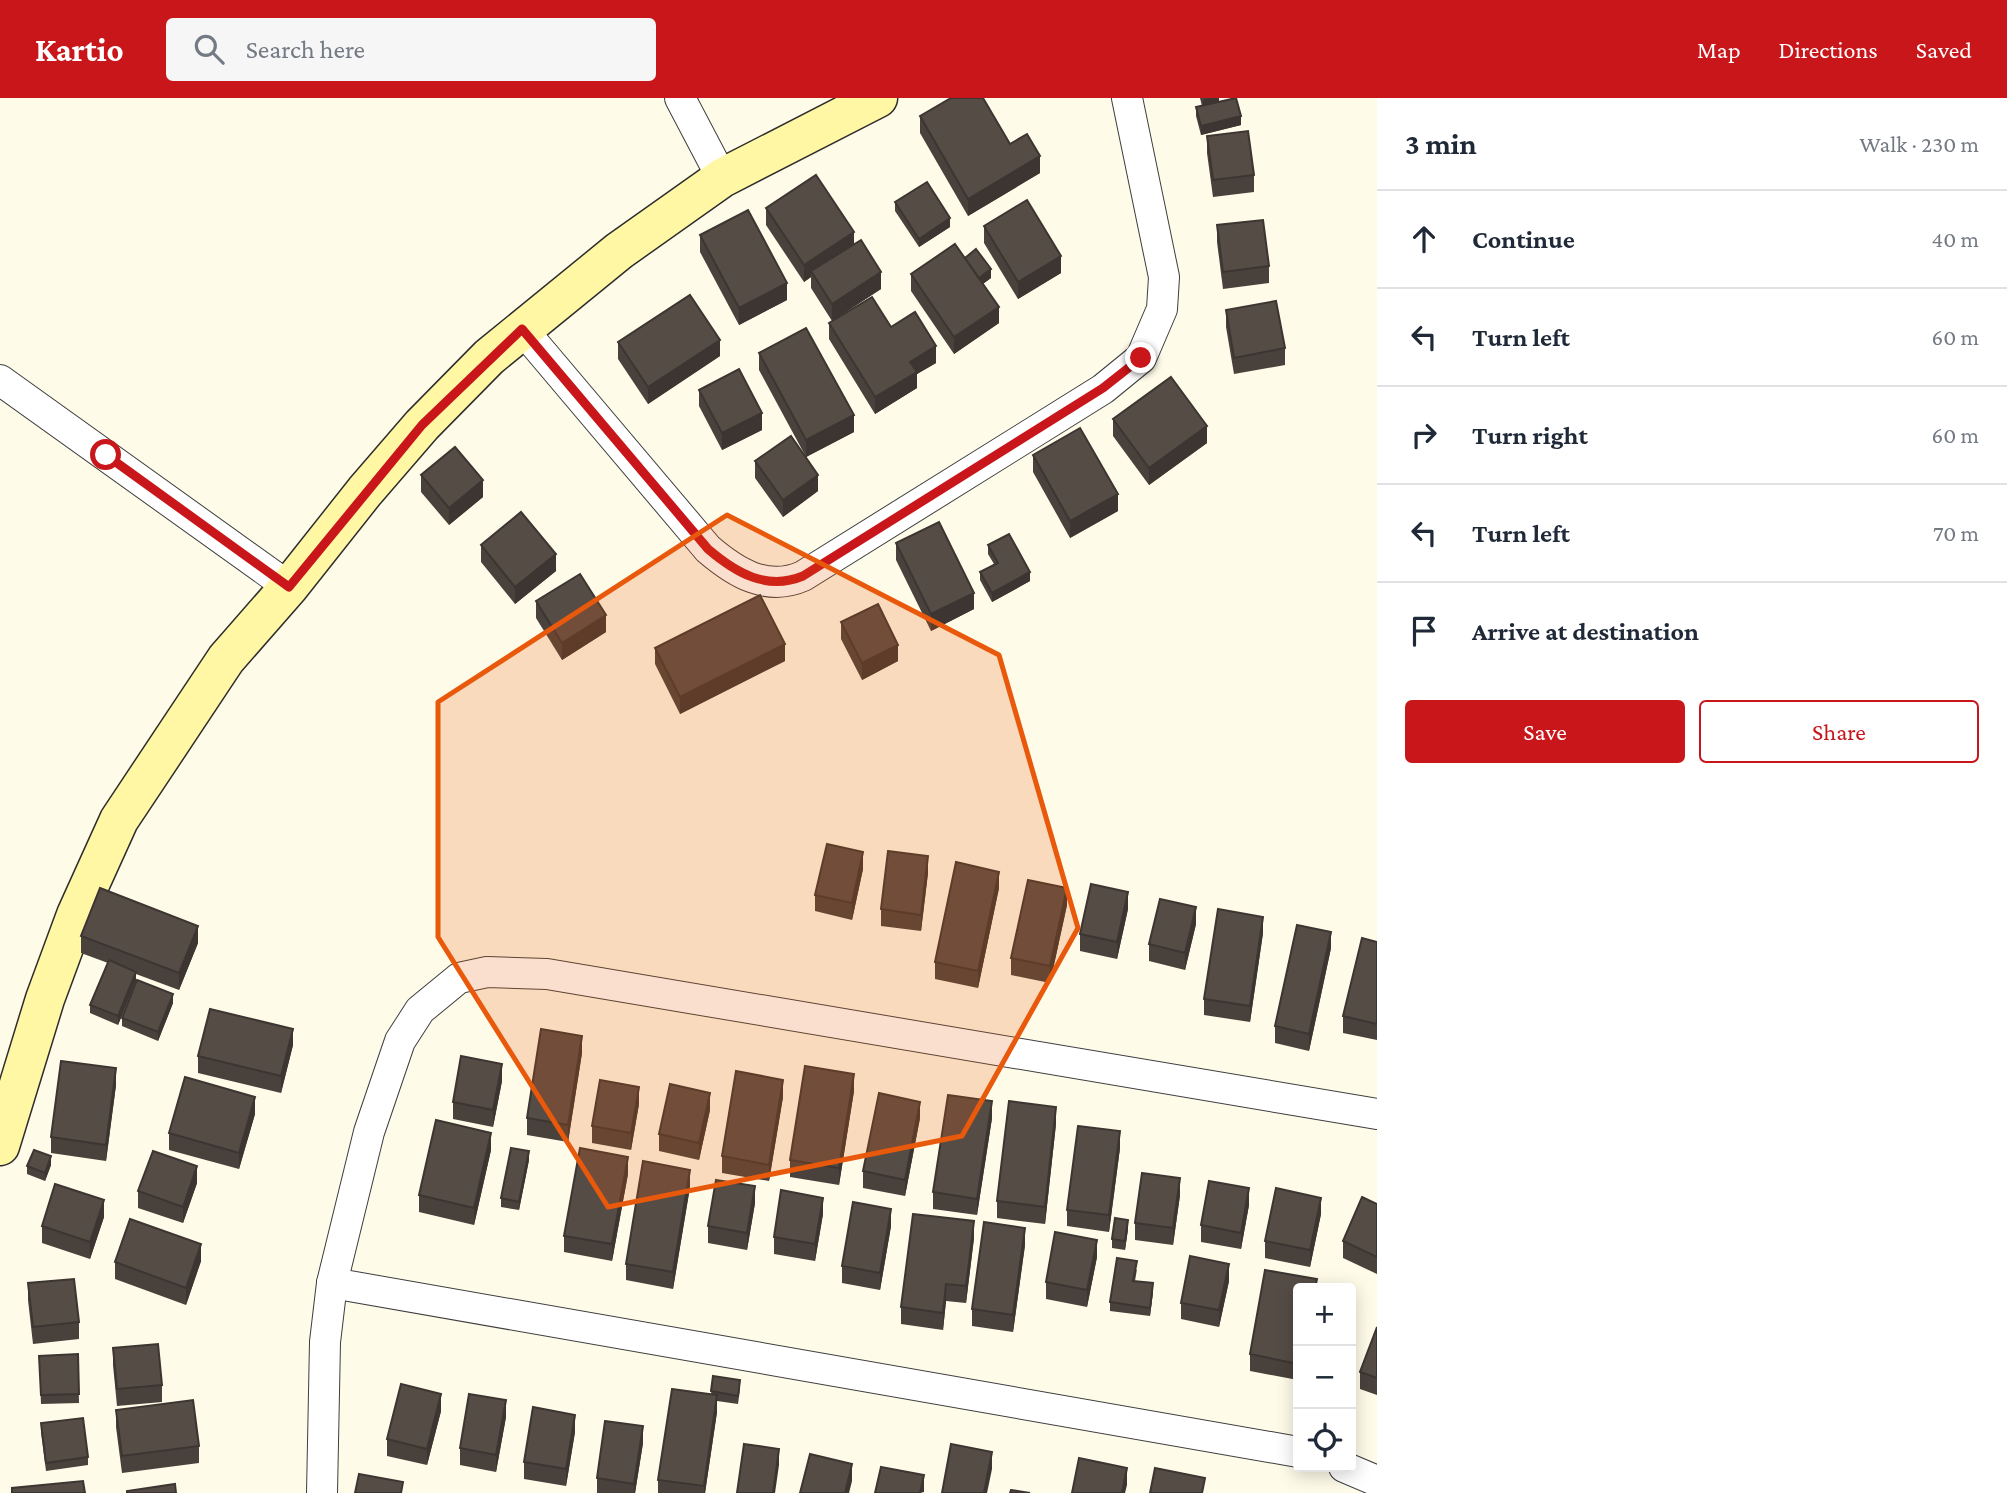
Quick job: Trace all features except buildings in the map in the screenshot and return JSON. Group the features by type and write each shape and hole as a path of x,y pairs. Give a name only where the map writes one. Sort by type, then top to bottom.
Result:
{"street":[{"path":"680,98 722,178"},
{"path":"0,1146 45,999 76,915 120,820 226,659 422,425 522,329 619,251 722,178 878,98"},
{"path":"522,329 708,549 731,568 760,580 786,584 803,576 1091,396 1141,358 1163,309 1164,278 1127,98"},
{"path":"0,380 289,587"},
{"path":"322,1493 325,1342 332,1283 369,1132 400,1041 419,1010 459,978 487,972 547,974 1377,1114"},
{"path":"332,1283 1293,1451"},
{"path":"1356,1472 1377,1481"}],"highlighted area":[{"path":"727,515 999,655 1078,928 962,1136 608,1207 438,937 438,702"}],"route":[{"path":"106,455 289,587 365,491 422,425 489,357 522,329 708,549 731,568 760,580 786,584 803,576 1103,388 1141,358"}]}
